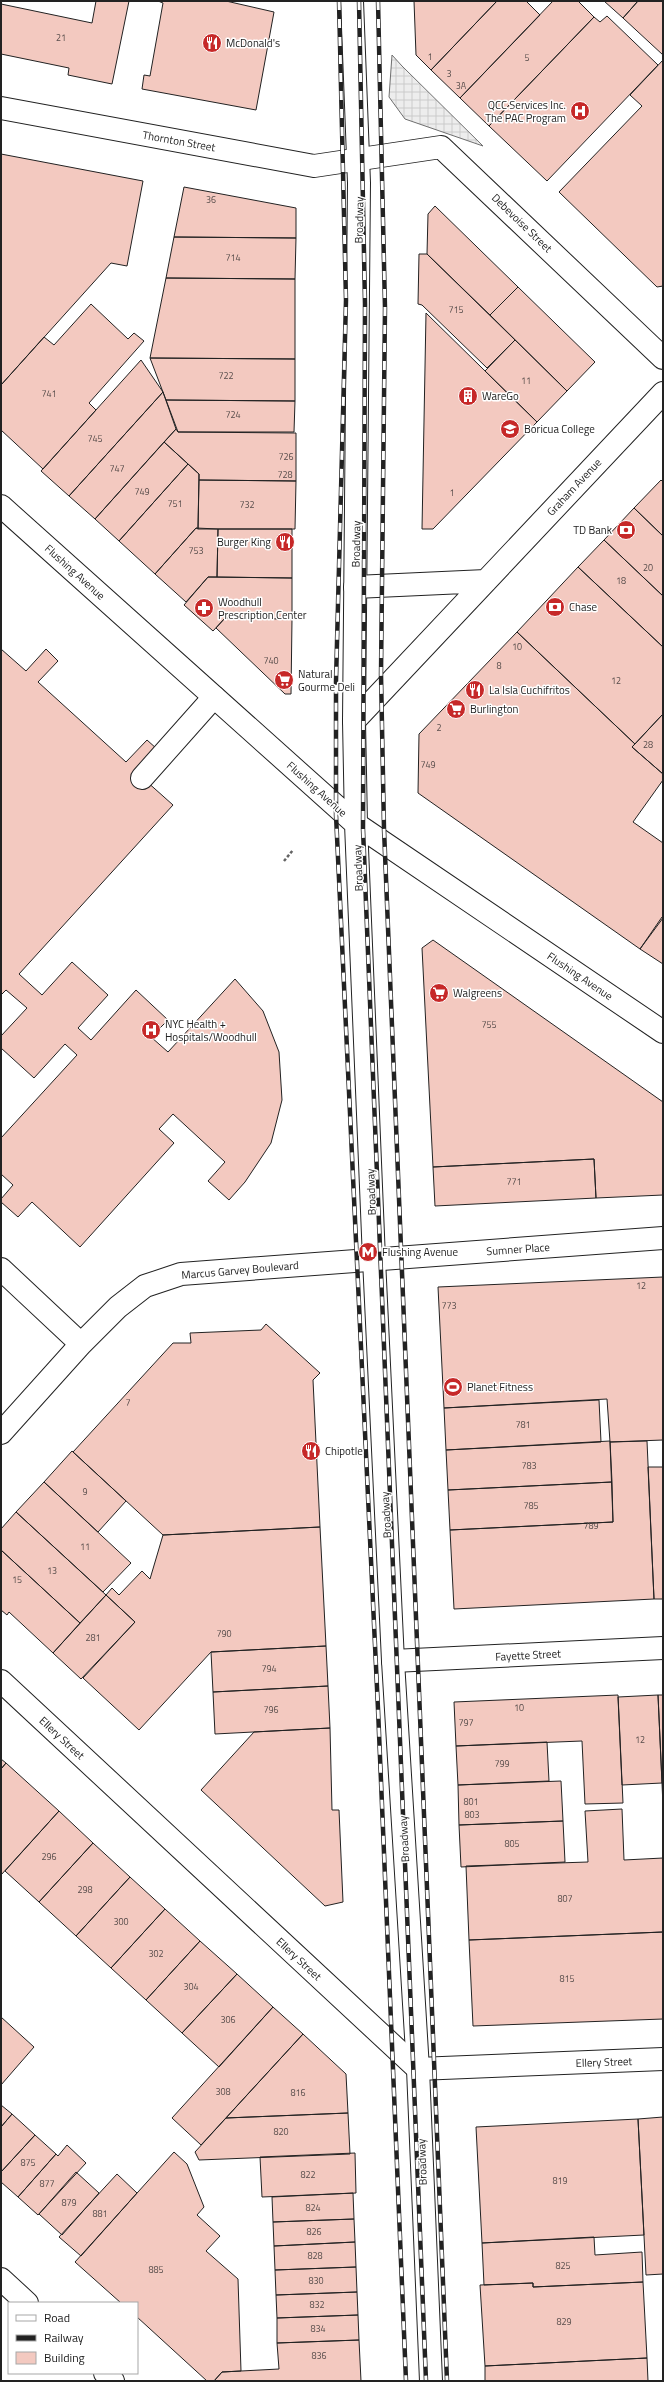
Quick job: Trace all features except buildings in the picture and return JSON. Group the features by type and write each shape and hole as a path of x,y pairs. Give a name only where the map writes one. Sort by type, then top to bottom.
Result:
{"main road":[{"name":"Broadway","path":"352,1 358,159 354,720 356,824 374,1259 393,1662 418,2069 431,2381"},
{"name":"Thornton Street","path":"1,108 314,166 358,159"},
{"name":"Debevoise Street","path":"358,159 441,146 663,358"},
{"name":"Graham Avenue","path":"354,720 663,393"},
{"name":"Flushing Avenue","path":"1,506 356,824 663,1032"},
{"path":"355,587 486,581"},
{"path":"142,778 214,697"},
{"name":"Sumner Place","path":"374,1259 663,1238"},
{"name":"Marcus Garvey Boulevard","path":"1,1433 81,1344 118,1308 145,1286 181,1274 374,1259"},
{"path":"1,1269 81,1344"},
{"name":"Fayette Street","path":"393,1662 663,1648"},
{"name":"Ellery Street","path":"1,1682 418,2069 663,2059"},
{"path":"1,2279 26,2302"},
{"path":"105,2374 113,2381"}],"path":[{"path":"284,861 293,850"}],"shaded area":[{"path":"392,55 483,146 405,119 389,97"}],"railway":[{"path":"339,1 346,300 336,681 336,815 378,1709 406,2381"},
{"path":"359,1 365,304 363,829 426,2381"},
{"path":"378,1 385,308 381,674 384,829 447,2381"}],"place":[{"name":"McDonald's","path":"212,43"},
{"name":"QCC Services Inc. The PAC Program","path":"580,111"},
{"name":"WareGo","path":"468,396"},
{"name":"Boricua College","path":"510,429"},
{"name":"TD Bank","path":"626,530"},
{"name":"Burger King","path":"285,542"},
{"name":"Chase","path":"555,607"},
{"name":"Woodhull Prescription Center","path":"204,608"},
{"name":"Natural Gourme Deli","path":"284,680"},
{"name":"La Isla Cuchifritos","path":"475,690"},
{"name":"Burlington","path":"456,709"},
{"name":"Walgreens","path":"439,993"},
{"name":"NYC Health + Hospitals/Woodhull","path":"151,1030"},
{"name":"Flushing Avenue","path":"368,1252"},
{"name":"Planet Fitness","path":"453,1387"},
{"name":"Chipotle","path":"311,1451"}]}
